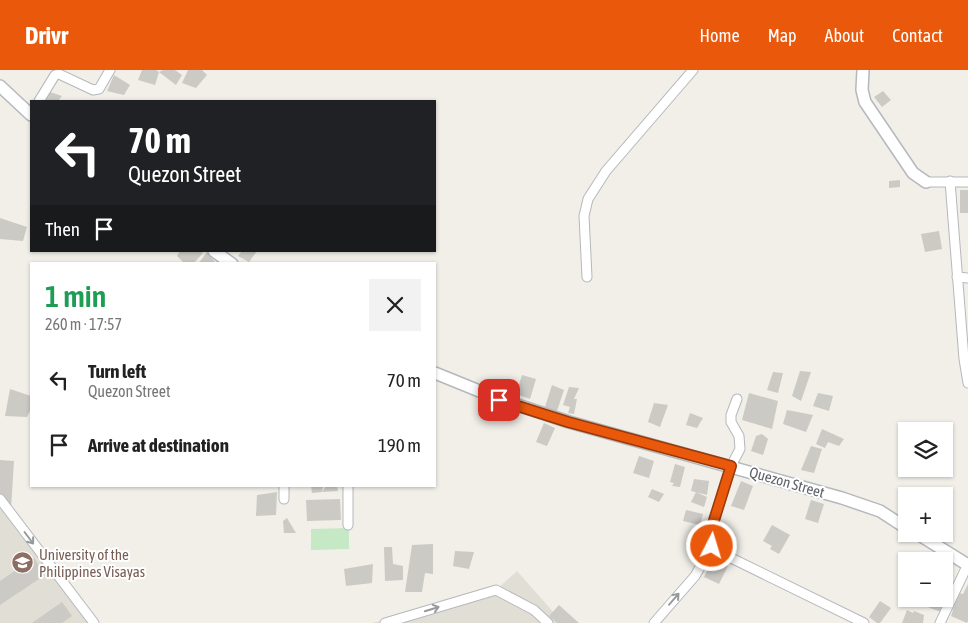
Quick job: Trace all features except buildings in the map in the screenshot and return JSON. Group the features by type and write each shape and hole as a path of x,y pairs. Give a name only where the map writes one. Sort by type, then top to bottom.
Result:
{"street":[{"path":"40,100 55,76 59,74 93,90 99,89 110,70"},
{"path":"587,277 584,216 588,199 606,171 693,70"},
{"path":"863,70 862,90 866,102 913,173 926,182 968,182"},
{"path":"0,86 30,113"},
{"path":"950,181 968,383"},
{"path":"215,252 229,262"},
{"path":"958,277 968,278"},
{"name":"Quezon Street","path":"436,373 499,400 568,422 842,498 880,511 898,523"},
{"path":"654,623 695,576 712,546 711,530 731,466 740,449 739,436 731,422 731,415 737,399"},
{"path":"284,487 284,499"},
{"path":"348,487 348,526"},
{"path":"0,499 94,623"},
{"path":"931,542 968,564 940,623"},
{"path":"712,546 727,556 864,623"},
{"path":"385,623 496,590 534,610 548,623"}],"shaded area":[{"name":"University of the Philippines Visayas","path":"0,503 92,623 0,623"},
{"path":"517,571 563,623 372,623 496,590"}],"green space":[{"path":"349,528 349,549 311,550 311,529"}],"place":[{"name":"University of the Philippines Visayas","path":"23,563"}],"route":[{"path":"499,400 568,422 731,466 711,530 712,546"}]}
